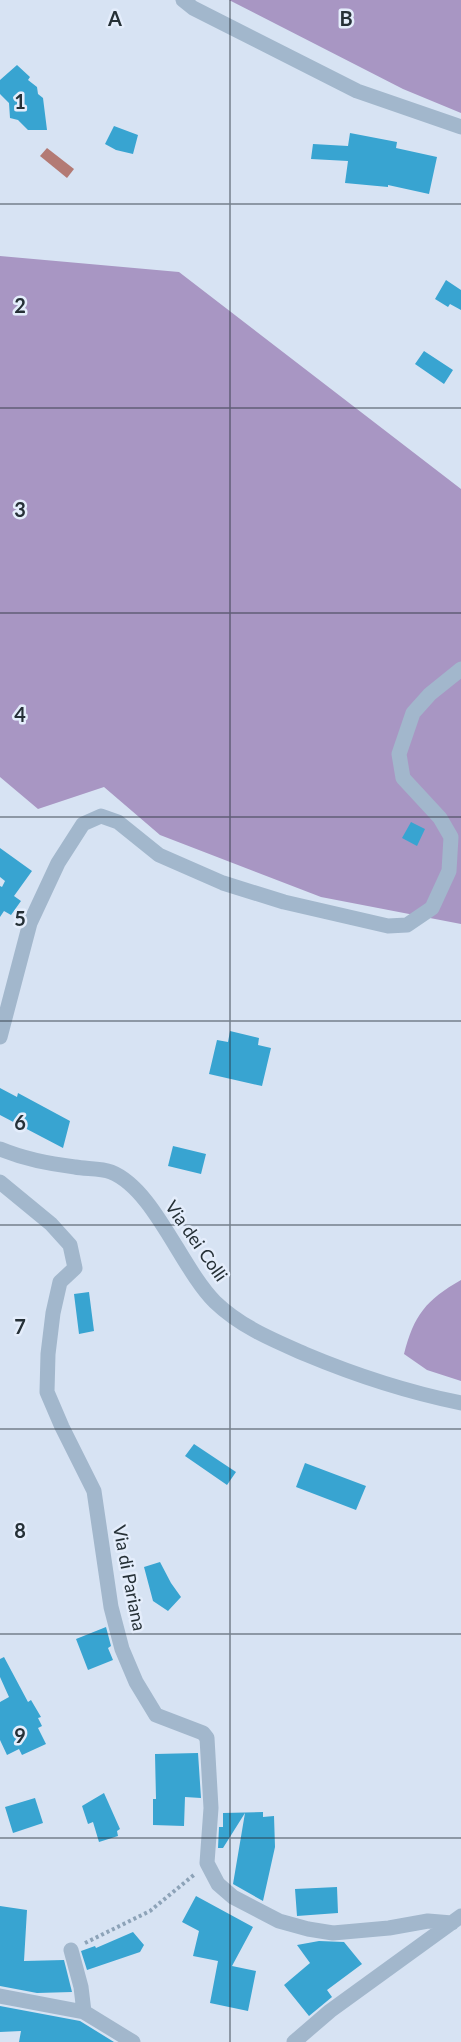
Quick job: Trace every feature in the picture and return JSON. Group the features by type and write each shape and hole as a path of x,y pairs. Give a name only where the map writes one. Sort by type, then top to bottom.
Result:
{"street":[{"path":"183,0 193,8 357,91 461,127"},
{"path":"0,1037 30,923 58,862 83,824 101,816 118,822 159,855 223,883 284,902 388,926 407,925 432,908 449,871 451,837 440,818 404,778 399,754 413,713 430,693 461,669"},
{"name":"Via dei Colli","path":"0,1149 21,1158 110,1172 135,1188 164,1227 190,1270 215,1302 255,1333 351,1373 461,1403"},
{"name":"Via di Pariana","path":"0,1182 51,1224 71,1248 75,1268 60,1282 53,1313 48,1354 47,1392 94,1491 111,1607 122,1649 136,1682 156,1715 203,1733 207,1738 211,1808 207,1863"},
{"path":"207,1863 218,1884 232,1897 279,1921 308,1929 333,1933 456,1919"},
{"path":"294,2042 330,2011 456,1919"},
{"path":"71,1950 81,1988 84,2012"},
{"path":"0,1996 84,2012 133,2042"}],"path":[{"path":"71,1950 150,1911 207,1863"}],"shaded area":[{"path":"229,0 461,0 461,113 403,89"},
{"path":"47,148 74,169 67,178 40,156"},
{"path":"0,256 179,272 461,489 461,924 321,897 160,835 104,787 38,809 0,777"},
{"path":"461,1280 461,1381 427,1370 404,1354 412,1329 423,1310 449,1287"}],"building":[{"path":"17,65 30,77 28,80 37,87 38,94 43,98 47,130 28,130 18,120 10,118 9,103 0,94 0,80"},
{"path":"114,126 138,135 133,154 116,150 105,144"},
{"path":"350,133 397,142 396,148 437,157 429,194 388,185 388,187 345,183 348,161 311,159 313,144 348,146"},
{"path":"446,280 461,290 461,310 450,304 448,307 435,299"},
{"path":"424,351 453,370 444,384 415,364"},
{"path":"411,822 425,829 417,846 402,838"},
{"path":"0,848 32,871 14,896 21,901 11,915 4,911 0,917 0,886 2,887 5,881 0,877"},
{"path":"230,1031 259,1038 258,1045 271,1048 262,1086 209,1074 217,1040 228,1042"},
{"path":"0,1088 17,1097 18,1093 70,1121 63,1148 0,1115"},
{"path":"173,1146 206,1154 201,1174 168,1166"},
{"path":"89,1292 94,1331 79,1334 74,1294"},
{"path":"194,1444 236,1472 227,1485 185,1456"},
{"path":"305,1463 366,1486 356,1510 296,1487"},
{"path":"160,1562 181,1597 168,1611 153,1601 144,1567"},
{"path":"106,1627 111,1646 108,1648 113,1660 88,1670 76,1639"},
{"path":"4,1657 28,1702 31,1700 41,1717 38,1718 42,1726 38,1728 46,1744 22,1755 19,1749 7,1755 0,1740 0,1702 9,1697 0,1677 0,1659"},
{"path":"198,1753 201,1798 185,1797 184,1826 153,1825 153,1799 156,1799 155,1754"},
{"path":"104,1793 120,1829 117,1831 118,1836 99,1842 93,1822 88,1824 82,1806"},
{"path":"35,1798 43,1823 13,1833 5,1807"},
{"path":"263,1812 263,1817 274,1816 275,1847 263,1901 233,1884 245,1813 223,1848 218,1848 219,1827 223,1827 223,1813"},
{"path":"337,1887 338,1913 297,1916 295,1889"},
{"path":"196,1896 253,1927 232,1966 256,1971 248,2011 210,2003 218,1961 193,1956 199,1931 182,1922"},
{"path":"0,1906 27,1910 24,1961 64,1960 72,1992 37,1993 0,1986"},
{"path":"133,1932 144,1945 140,1952 87,1970 81,1951 95,1946 96,1948"},
{"path":"319,1941 344,1942 362,1964 327,1990 332,1997 309,2016 284,1985 310,1963 297,1945"},
{"path":"0,2006 80,2021 114,2042 19,2042 21,2031 0,2032"}]}
